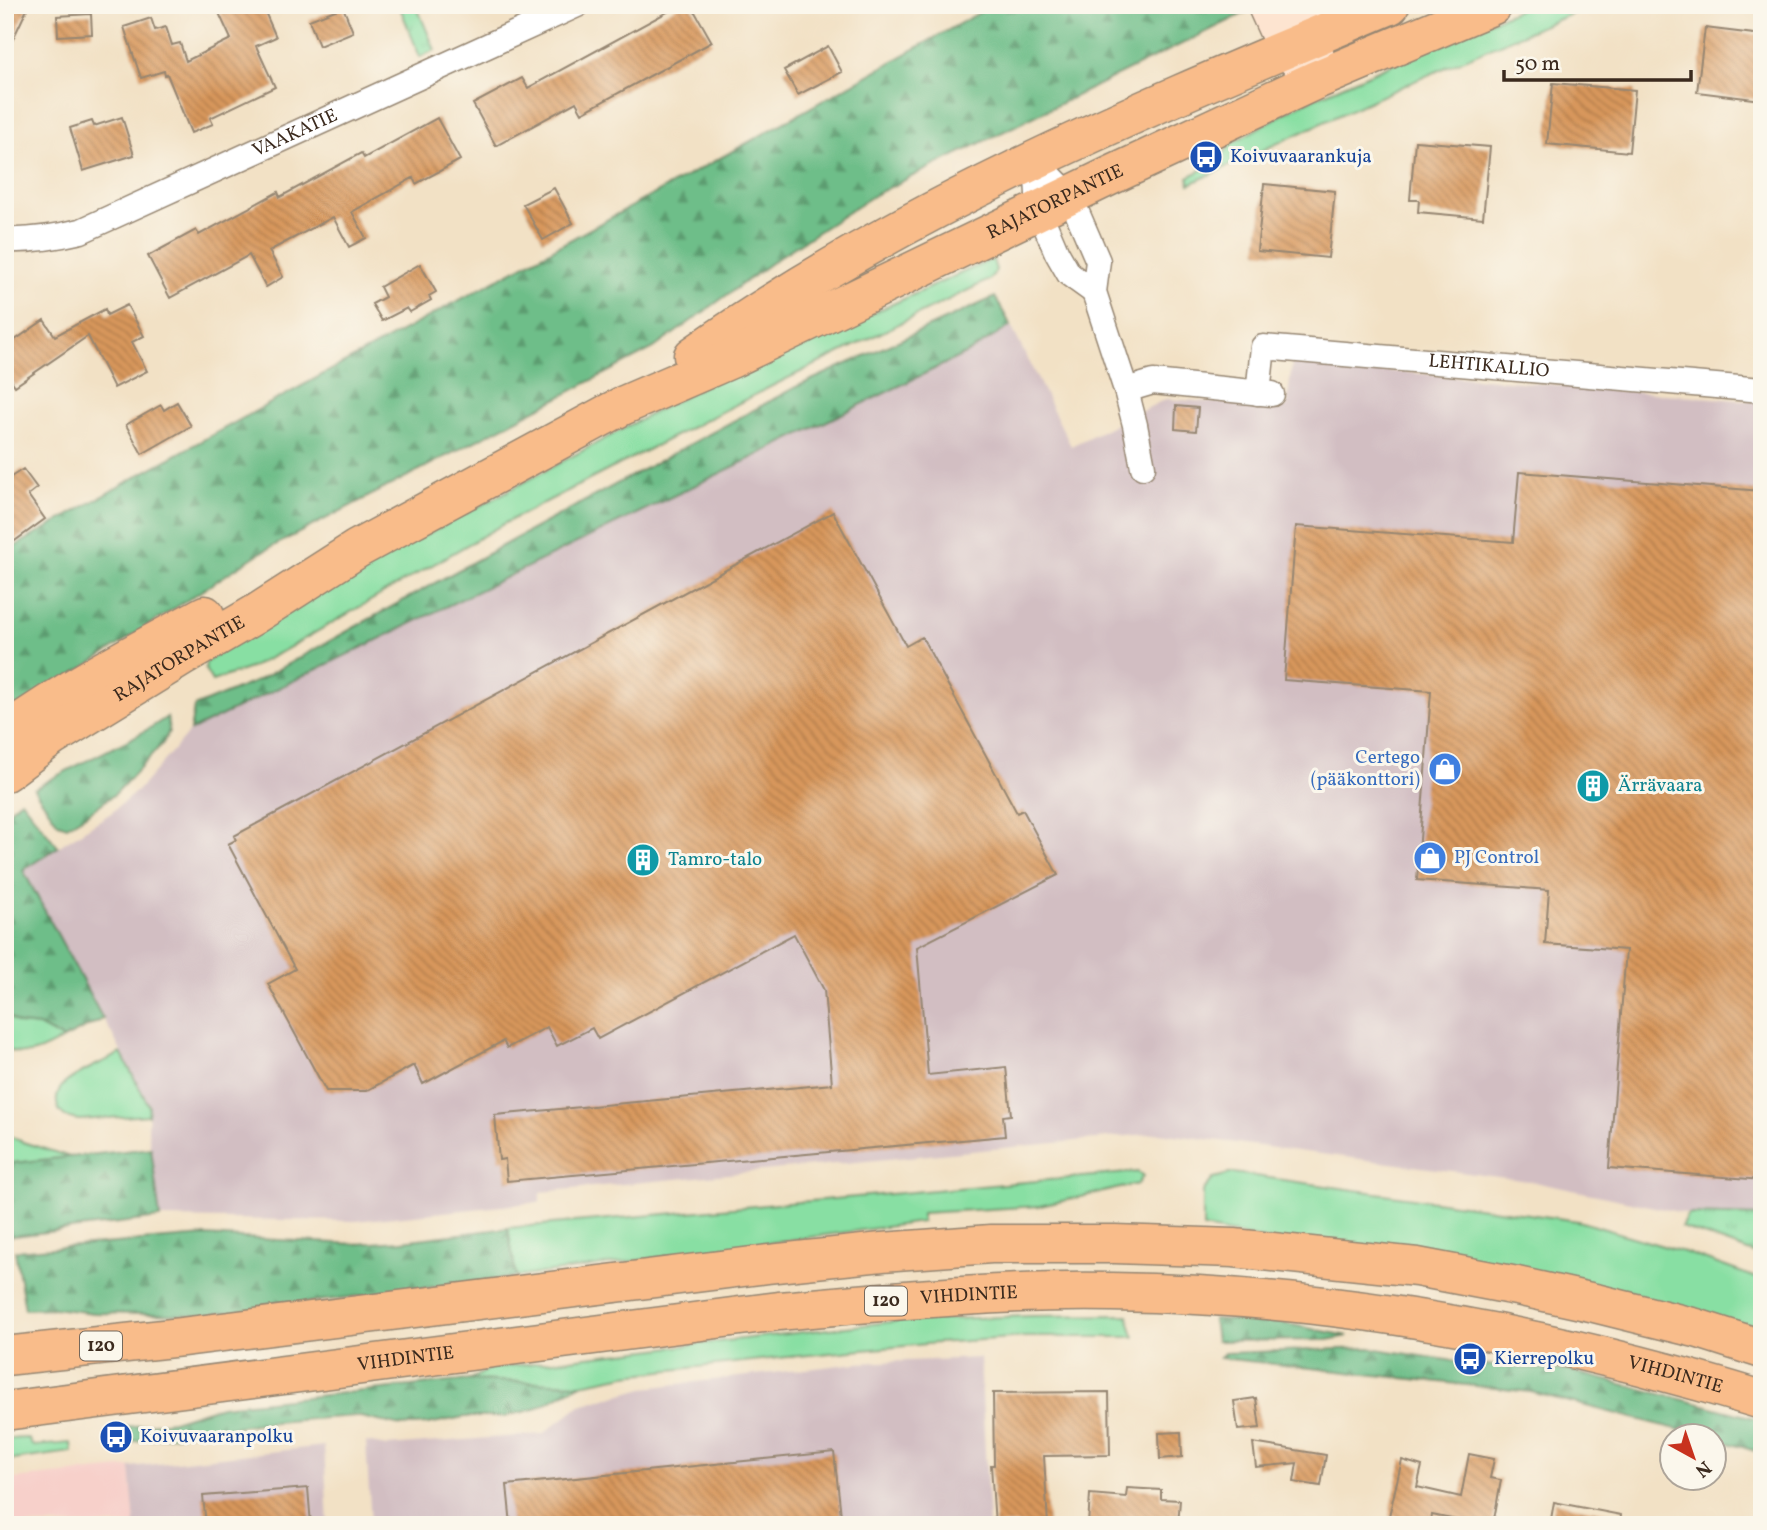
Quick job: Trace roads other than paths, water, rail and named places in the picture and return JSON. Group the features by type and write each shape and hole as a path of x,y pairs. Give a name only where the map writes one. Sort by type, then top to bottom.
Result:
{"main road":[{"name":"RAJATORPANTIE","path":"622,406 721,336 787,294 856,252 972,190 1301,30 1390,5"},
{"name":"RAJATORPANTIE","path":"5,772 52,737 254,615 357,548 622,406 733,358 1317,80 1493,5"},
{"name":"RAJATORPANTIE","path":"5,733 107,667 250,591 357,548"},
{"name":"120","path":"5,1356 196,1336 768,1264 991,1244 1234,1248 1417,1267 1595,1303 1696,1328 1762,1349"},
{"name":"VIHDINTIE","path":"5,1411 779,1311 999,1293 1112,1292 1321,1305 1413,1317 1506,1334 1685,1376 1762,1400"}],"street":[{"name":"VAAKATIE","path":"5,240 51,238 81,230 577,5"},
{"path":"1265,5 1301,30 1317,80"},
{"path":"1036,160 1055,204 1098,261 1094,292 1126,390 1143,467"},
{"path":"1055,204 1057,253 1069,274 1094,292"},
{"name":"LEHTIKALLIO","path":"1126,390 1153,382 1265,393 1263,347 1762,390"}],"place":[{"name":"Koivuvaarankuja","path":"1206,157"},
{"name":"Certego (pääkonttori)","path":"1445,769"},
{"name":"Ärrävaara","path":"1593,786"},
{"name":"PJ Control","path":"1430,858"},
{"name":"Tamro-talo","path":"643,860"},
{"name":"Kierrepolku","path":"1470,1359"},
{"name":"Koivuvaaranpolku","path":"116,1437"}]}
